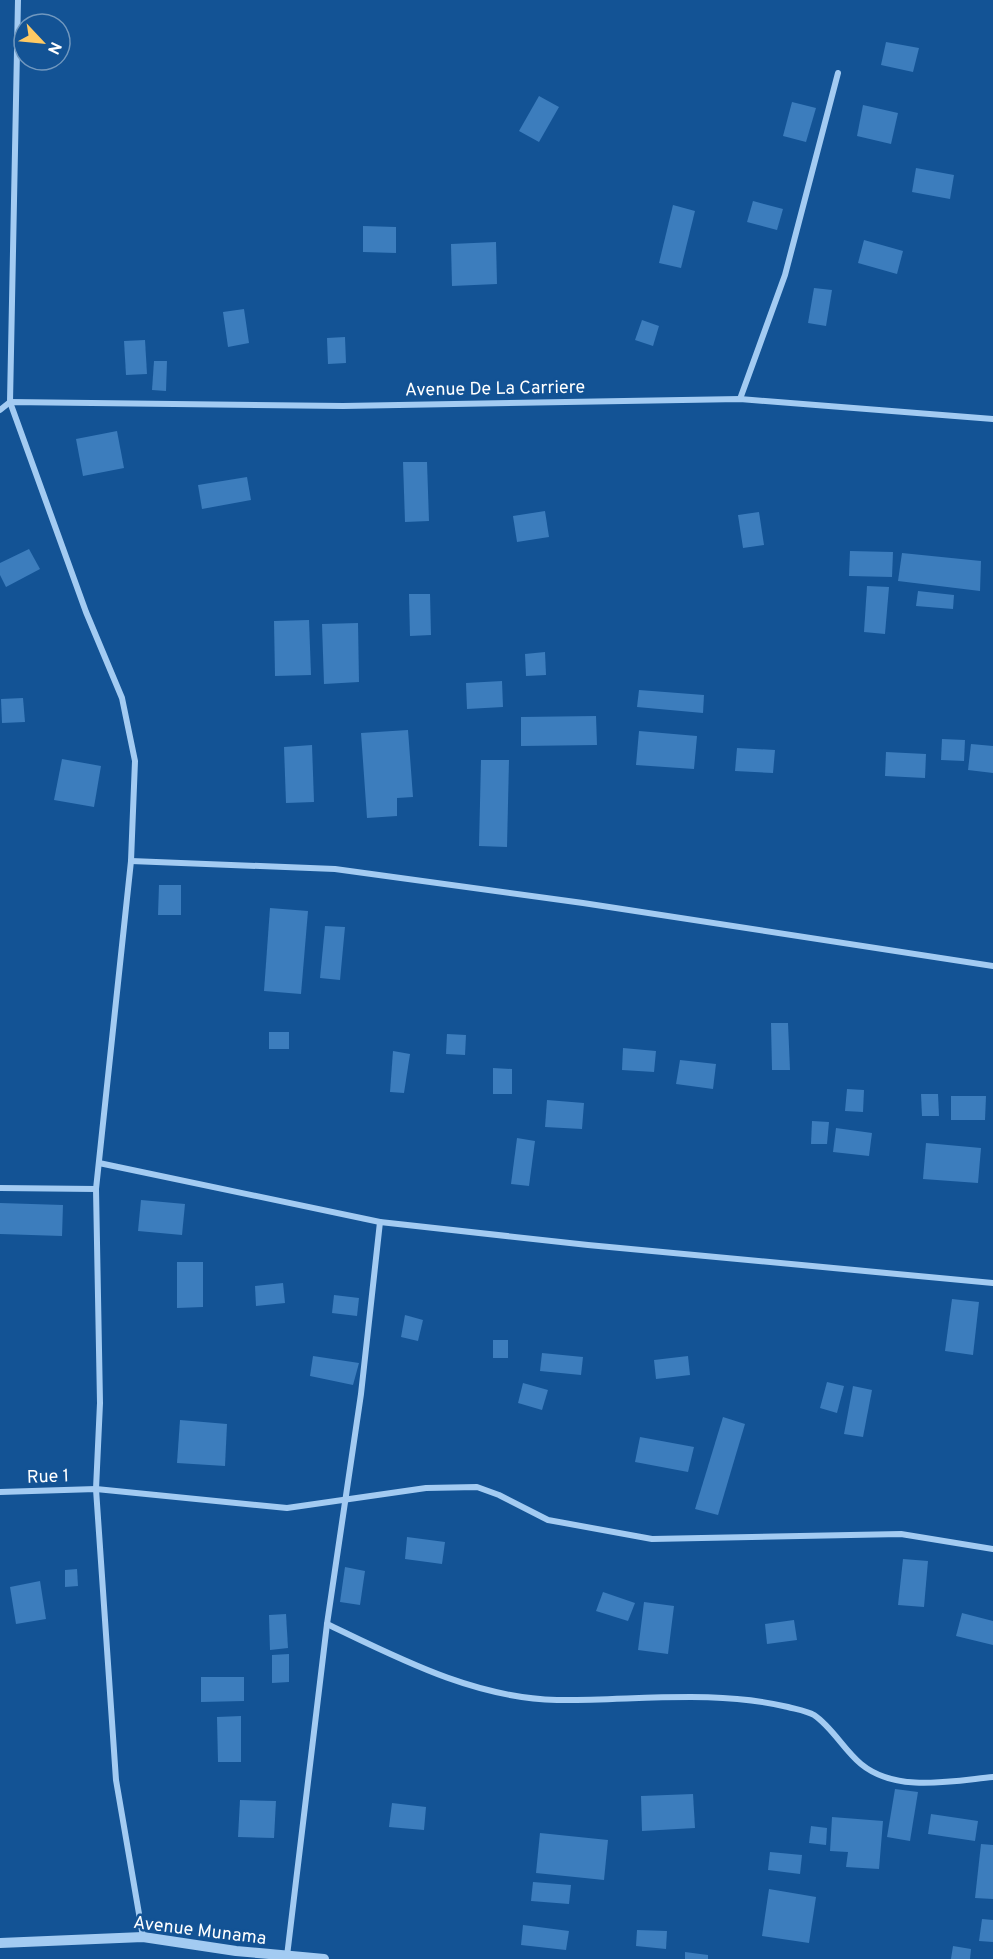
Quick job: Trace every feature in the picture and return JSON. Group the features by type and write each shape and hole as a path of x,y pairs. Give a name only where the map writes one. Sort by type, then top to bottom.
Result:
{"street":[{"path":"18,0 10,402 86,612 122,698 135,761 131,861 96,1188 100,1403 96,1489 116,1780 143,1936"},
{"path":"740,399 785,275 838,74"},
{"name":"Avenue De La Carriere","path":"10,402 343,406 740,399 993,419"},
{"path":"0,410 10,402"},
{"path":"131,861 334,869 583,903 993,966"},
{"path":"99,1163 380,1222 588,1245 993,1283"},
{"path":"0,1188 96,1188"},
{"path":"287,1957 343,1502 361,1394 380,1222"},
{"name":"Rue 1","path":"0,1492 96,1489 287,1508 343,1502 426,1488 477,1488 499,1495 548,1521 652,1539 901,1534 993,1549"},
{"path":"327,1624 432,1674 493,1691 556,1700 731,1699 785,1707 813,1714 862,1765 889,1778 927,1782 993,1777"},
{"name":"Avenue Munama","path":"0,1943 143,1936 235,1955 324,1959"}],"building":[{"path":"886,42 919,48 913,72 881,65"},
{"path":"539,96 559,107 539,142 519,131"},
{"path":"792,102 816,108 806,142 783,136"},
{"path":"863,105 898,113 891,144 857,136"},
{"path":"916,168 954,175 950,199 912,192"},
{"path":"753,201 783,209 777,230 747,222"},
{"path":"673,205 695,211 681,268 659,263"},
{"path":"363,226 396,227 396,253 363,252"},
{"path":"864,240 903,251 897,274 858,263"},
{"path":"496,242 497,284 452,286 451,244"},
{"path":"814,288 832,290 826,326 808,323"},
{"path":"244,309 249,343 228,347 223,312"},
{"path":"642,320 659,326 653,346 635,340"},
{"path":"345,337 346,363 328,364 327,338"},
{"path":"145,340 147,374 126,375 124,341"},
{"path":"154,361 167,361 166,391 152,390"},
{"path":"117,431 124,468 83,476 76,439"},
{"path":"403,462 427,462 429,521 405,522"},
{"path":"247,477 251,500 202,509 198,485"},
{"path":"545,511 549,537 517,542 513,516"},
{"path":"759,512 764,545 743,548 738,515"},
{"path":"29,549 40,569 6,587 0,575 0,563"},
{"path":"850,551 893,552 892,577 849,576"},
{"path":"902,553 981,561 980,591 898,581"},
{"path":"867,586 889,587 885,634 864,632"},
{"path":"918,591 954,595 953,609 916,606"},
{"path":"409,594 430,594 431,635 410,636"},
{"path":"309,620 311,675 275,676 274,621"},
{"path":"358,623 359,682 324,684 322,624"},
{"path":"545,652 546,675 526,676 525,654"},
{"path":"502,681 503,707 467,709 466,683"},
{"path":"639,690 704,695 703,713 637,707"},
{"path":"23,698 25,722 2,723 1,699"},
{"path":"596,716 597,745 521,746 521,717"},
{"path":"408,730 413,797 397,798 397,816 367,818 361,733"},
{"path":"639,731 697,736 694,769 636,765"},
{"path":"942,739 965,740 964,761 941,760"},
{"path":"971,744 993,746 993,773 968,770"},
{"path":"312,745 314,802 286,803 284,747"},
{"path":"737,748 775,750 773,773 735,771"},
{"path":"886,752 926,754 925,778 885,776"},
{"path":"62,759 101,766 94,807 54,800"},
{"path":"481,760 509,760 507,847 479,846"},
{"path":"159,885 181,885 181,915 158,915"},
{"path":"270,908 308,911 301,994 264,991"},
{"path":"325,926 345,927 340,980 320,978"},
{"path":"771,1023 788,1023 790,1070 772,1070"},
{"path":"269,1032 289,1032 289,1049 269,1049"},
{"path":"447,1034 466,1035 465,1055 446,1054"},
{"path":"623,1048 656,1051 654,1072 622,1070"},
{"path":"393,1051 410,1054 404,1093 390,1092"},
{"path":"680,1060 716,1064 713,1089 676,1084"},
{"path":"493,1068 512,1069 512,1094 493,1094"},
{"path":"847,1089 864,1090 863,1112 845,1111"},
{"path":"921,1094 938,1094 939,1116 922,1116"},
{"path":"951,1096 986,1096 985,1120 951,1120"},
{"path":"547,1100 584,1103 582,1129 545,1127"},
{"path":"812,1121 829,1122 827,1144 811,1144"},
{"path":"836,1128 872,1133 869,1156 833,1152"},
{"path":"517,1138 535,1141 529,1186 511,1184"},
{"path":"926,1143 981,1148 978,1183 923,1179"},
{"path":"141,1200 185,1204 182,1235 138,1231"},
{"path":"0,1203 63,1205 62,1236 0,1234"},
{"path":"177,1262 203,1262 203,1307 177,1308"},
{"path":"283,1283 285,1303 256,1306 255,1286"},
{"path":"334,1295 359,1298 357,1316 332,1313"},
{"path":"952,1299 979,1302 973,1355 945,1351"},
{"path":"405,1315 423,1320 418,1341 401,1337"},
{"path":"493,1340 508,1340 508,1358 493,1358"},
{"path":"542,1353 583,1357 581,1375 540,1371"},
{"path":"313,1356 359,1363 353,1385 310,1376"},
{"path":"688,1356 690,1375 656,1379 654,1360"},
{"path":"827,1382 844,1386 837,1413 820,1408"},
{"path":"523,1383 548,1390 542,1410 518,1403"},
{"path":"853,1386 872,1390 863,1437 844,1434"},
{"path":"723,1417 745,1424 718,1515 695,1509"},
{"path":"180,1420 227,1424 225,1466 177,1463"},
{"path":"640,1437 694,1447 688,1472 635,1462"},
{"path":"407,1537 445,1542 442,1564 405,1559"},
{"path":"903,1559 928,1561 924,1607 898,1605"},
{"path":"345,1567 365,1571 360,1605 340,1602"},
{"path":"77,1569 78,1586 65,1587 65,1570"},
{"path":"40,1581 46,1619 16,1624 10,1587"},
{"path":"603,1592 635,1603 628,1621 596,1611"},
{"path":"644,1602 674,1606 668,1654 638,1650"},
{"path":"962,1613 993,1621 993,1645 956,1636"},
{"path":"286,1614 288,1648 270,1650 269,1615"},
{"path":"794,1620 797,1640 767,1644 765,1624"},
{"path":"289,1654 289,1682 272,1683 272,1655"},
{"path":"201,1677 244,1677 244,1701 201,1702"},
{"path":"241,1716 241,1762 218,1762 217,1717"},
{"path":"895,1789 918,1792 910,1841 887,1837"},
{"path":"693,1794 695,1828 642,1831 641,1796"},
{"path":"240,1800 276,1801 274,1838 238,1837"},
{"path":"392,1803 426,1807 424,1830 389,1827"},
{"path":"931,1814 978,1821 975,1841 928,1834"},
{"path":"832,1817 883,1821 879,1869 846,1867 848,1852 830,1851"},
{"path":"811,1826 827,1828 826,1845 809,1843"},
{"path":"540,1833 608,1840 604,1880 536,1873"},
{"path":"981,1844 993,1845 993,1899 975,1898"},
{"path":"770,1852 802,1855 800,1874 768,1870"},
{"path":"533,1882 571,1885 569,1904 531,1901"},
{"path":"769,1889 816,1897 809,1943 762,1936"},
{"path":"982,1919 993,1920 993,1942 979,1941"},
{"path":"523,1925 569,1931 566,1950 521,1945"},
{"path":"637,1930 667,1931 666,1949 636,1946"},
{"path":"953,1946 971,1949 970,1959 951,1959"},
{"path":"685,1952 708,1955 708,1959 685,1959"}]}
